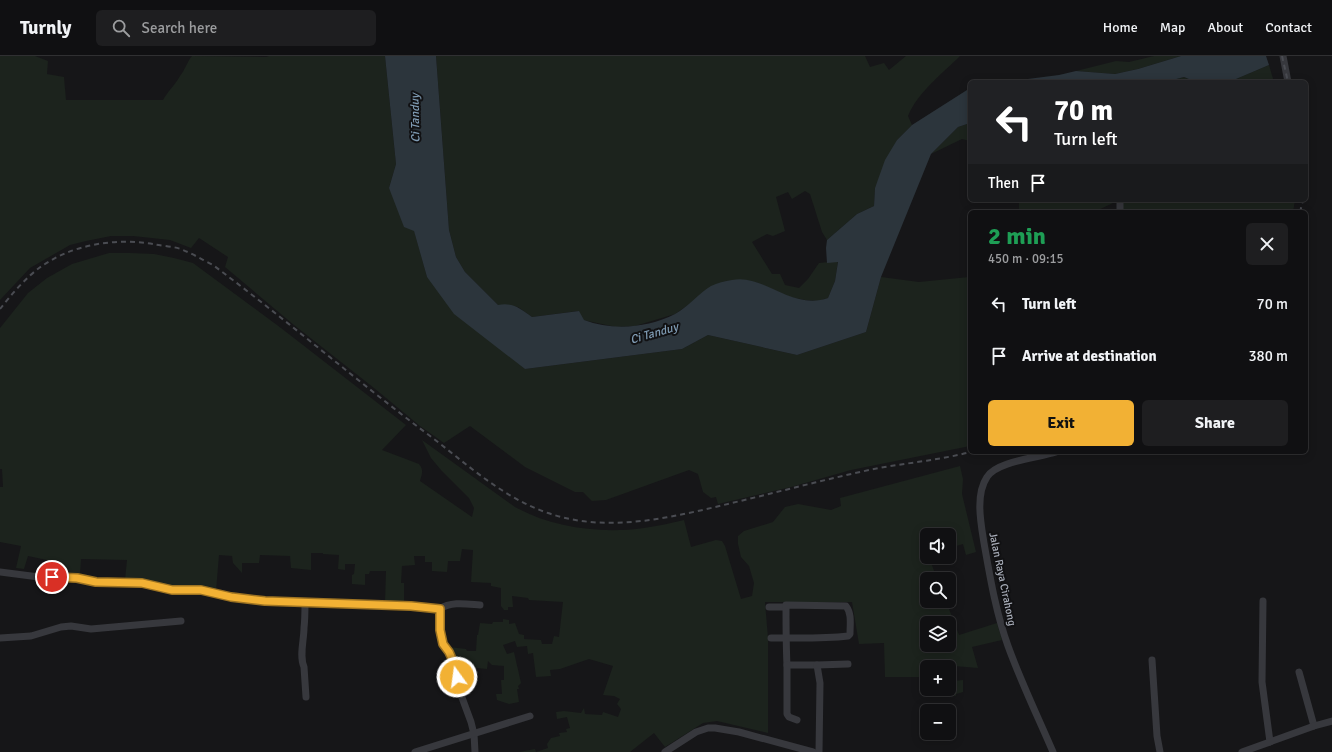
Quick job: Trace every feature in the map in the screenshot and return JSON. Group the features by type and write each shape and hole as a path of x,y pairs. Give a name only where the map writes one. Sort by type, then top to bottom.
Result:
{"street":[{"path":"1283,56 1288,80"},
{"name":"Jalan Raya Cirahong","path":"1047,454 1000,466 986,478 982,488 980,501 980,525 987,567 1004,634 1029,699 1053,752"},
{"path":"0,572 39,577 77,578 96,582 142,583 172,590 201,590 231,597 260,601 411,606 440,609 447,605 454,604 480,605"},
{"path":"1263,601 1262,687 1270,742"},
{"path":"305,602 302,663 304,667 306,697"},
{"path":"769,607 786,607 786,605 797,604 846,606 850,615 850,634 848,636 772,638"},
{"path":"786,607 787,714 789,717 797,720"},
{"path":"440,609 440,630 443,644 453,661 457,684 469,714 474,734 475,752"},
{"path":"0,638 31,636 54,629 71,626 91,629 181,622"},
{"path":"1152,660 1156,726 1160,752"},
{"path":"787,665 848,664"},
{"path":"817,665 820,683 819,752"},
{"path":"1299,672 1314,726"},
{"path":"415,752 530,716"},
{"path":"1242,752 1332,721"},
{"path":"665,752 702,729 715,728 739,732 813,752"}],"shaded area":[{"path":"0,56 35,56 48,61 47,74 64,77 66,100 163,100 182,74 192,56 385,56 396,164 389,188 414,230 427,277 525,369 682,349 708,335 797,355 866,332 881,277 919,282 968,277 968,446 851,470 791,487 718,504 716,497 711,498 703,492 698,474 689,470 606,500 592,501 583,492 575,492 525,467 470,426 444,443 420,426 294,325 225,267 228,257 199,238 191,248 170,240 133,236 111,236 70,245 30,268 0,300"},
{"path":"436,56 865,56 870,67 884,63 889,70 906,56 960,56 924,91 912,107 908,116 912,125 897,140 875,188 874,206 857,214 827,240 822,232 810,194 805,191 792,199 788,192 776,197 785,231 773,236 767,234 752,242 772,274 780,274 785,285 799,288 808,279 819,263 838,261 835,281 828,298 818,301 790,297 756,282 694,301 675,314 635,326 616,327 583,320 578,311 532,317 518,307 498,305 465,272 456,257 449,230"},
{"path":"1154,56 1181,56 1138,69 1115,74 1076,71 1116,61 1129,62"},
{"path":"1269,65 1273,80 1234,80"},
{"path":"1184,77 1191,80 1173,80"},
{"path":"968,124 968,140 962,139 931,154 958,127"},
{"path":"1019,202 1114,202 1098,210 1019,209"},
{"path":"1122,202 1295,202 1293,210 1122,210"},
{"path":"109,253 154,254 193,263 281,328 406,425 382,450 419,464 422,470 420,481 472,517 474,508 469,498 431,458 422,440 515,507 545,520 578,528 595,530 628,530 684,520 691,547 716,540 722,541 725,546 741,599 752,596 754,583 749,566 741,557 738,544 738,536 744,531 773,522 785,507 798,504 831,510 841,506 840,498 960,466 963,479 962,494 976,552 966,555 963,544 956,546 956,528 920,528 920,564 932,564 934,572 920,572 920,608 949,608 952,616 920,616 920,652 956,652 956,627 959,635 997,623 1002,640 972,647 978,668 956,666 956,660 920,660 920,677 885,677 884,643 859,644 852,602 765,602 768,638 768,733 717,721 703,723 665,747 654,733 630,752 536,752 548,748 547,744 551,738 560,736 559,733 567,732 566,729 570,728 567,717 557,719 556,712 564,711 581,713 584,708 585,714 602,715 603,712 618,717 621,709 617,704 620,699 614,696 603,695 613,666 589,659 560,669 550,670 551,676 536,677 533,653 528,654 527,646 517,647 515,641 503,645 507,654 514,652 521,683 518,686 519,689 517,689 519,702 509,704 497,700 496,694 502,694 501,680 504,680 504,666 492,665 488,661 487,669 457,666 458,659 449,647 466,649 467,651 476,651 477,635 480,623 492,624 493,622 503,622 503,619 509,620 509,624 515,623 519,634 524,635 524,639 541,640 542,644 552,644 554,636 559,637 563,602 529,600 528,598 512,596 513,607 508,607 508,610 504,610 501,606 501,588 491,586 491,583 471,582 473,550 462,549 460,561 448,561 447,572 432,571 432,562 425,562 425,556 414,556 415,565 402,566 401,583 404,583 404,604 385,603 386,571 370,571 369,574 365,574 365,585 352,584 352,575 354,574 355,564 345,564 345,570 338,569 339,555 323,553 311,553 311,570 291,568 290,556 260,555 259,563 242,563 242,573 233,563 232,556 219,555 216,591 181,588 153,581 125,580 127,560 81,559 80,574 48,572 47,560 28,556 24,569 16,568 21,546 0,542 0,487 3,487 2,469 0,469 0,328 28,293 47,278 72,264"},
{"path":"963,680 963,692 956,694 956,681"},
{"path":"535,749 536,752 519,752"}],"water":[{"name":"Ci Tanduy","path":"385,56 436,56 449,230 456,257 465,272 498,305 512,305 532,317 579,311 584,320 607,326 618,327 642,325 664,319 675,314 711,286 732,280 744,279 755,282 802,300 815,301 828,298 835,281 838,262 827,263 827,240 857,214 874,206 875,188 885,160 897,140 912,125 968,90 968,124 958,127 931,154 881,277 866,332 797,355 708,335 682,349 525,369 454,314 427,277 414,231 404,227 389,188 396,164"},
{"path":"1181,56 1266,56 1269,65 1234,80 1191,80 1184,77 1173,80 1020,80 1059,75 1076,71 1115,74 1138,69"}],"railway":[{"path":"1282,56 1288,80"},
{"path":"1300,210 1302,202"},
{"path":"0,309 36,270 54,258 81,248 95,244 139,242 172,247 190,253 213,265 488,481 532,507 571,519 617,523 664,518 869,470 945,458 968,452"}],"route":[{"path":"52,577 77,578 96,582 142,583 172,590 201,590 231,597 265,601 425,606 440,609 440,630 443,644 447,648 453,661 457,677"}]}
